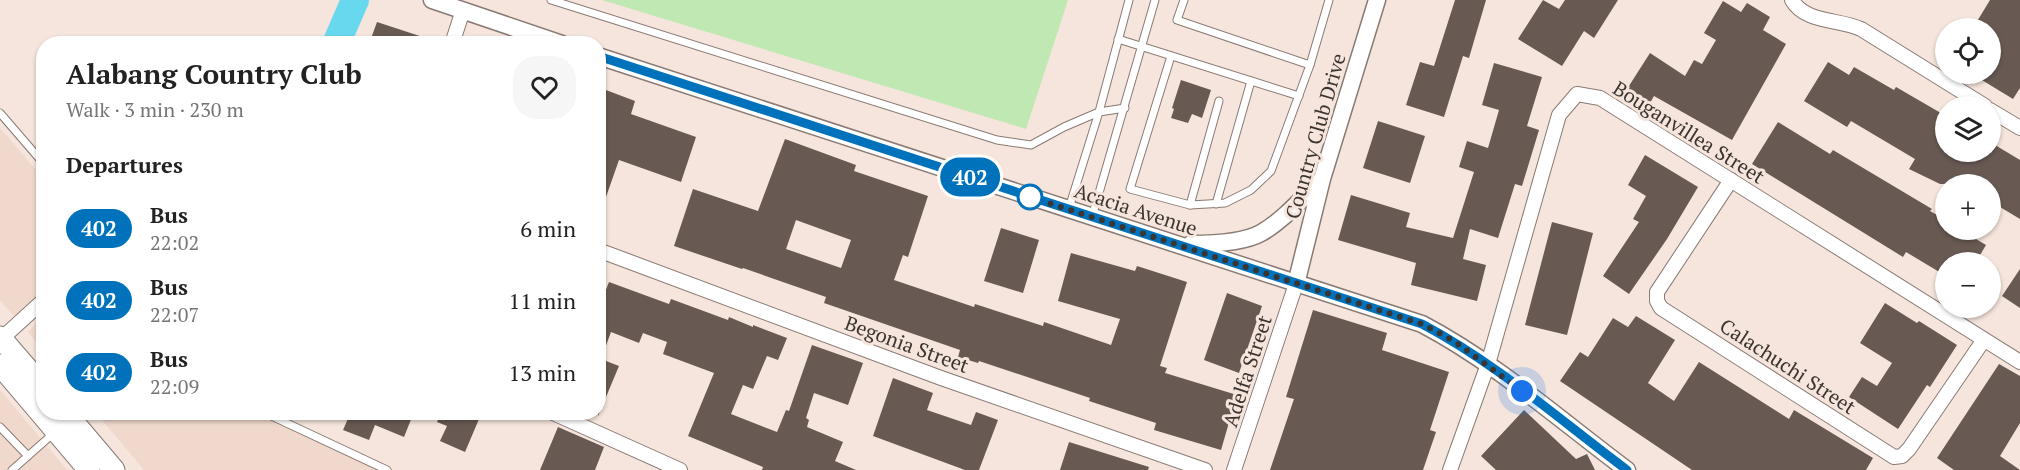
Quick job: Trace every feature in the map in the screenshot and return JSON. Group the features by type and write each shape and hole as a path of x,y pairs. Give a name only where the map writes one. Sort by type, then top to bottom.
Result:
{"main road":[{"path":"0,338 36,379"},
{"path":"0,365 36,399"},
{"path":"60,422 89,470"},
{"path":"60,422 114,470"}],"street":[{"path":"432,0 539,36"},
{"name":"Country Club Drive","path":"1296,284 1322,179 1377,0"},
{"path":"1792,0 1802,12 1811,17 1839,21 1861,29 1969,96"},
{"path":"455,36 463,10"},
{"name":"Acacia Avenue","path":"606,59 1422,324 1454,341 1488,364 1627,470"},
{"name":"Bouganvillea Street","path":"1488,364 1559,115 1577,94 1600,98 2020,362"},
{"path":"2001,117 2020,128"},
{"path":"1178,245 1234,240 1259,234 1288,213 1322,179"},
{"name":"Calachuchi Street","path":"1731,180 1658,292 1657,301 1661,308 1894,457 1902,456 1909,449 1983,340"},
{"name":"Begonia Street","path":"606,253 941,378 1205,470"},
{"name":"Adelfa Street","path":"1234,470 1296,284"},
{"path":"0,338 36,307"},
{"path":"1450,470 1488,364"},
{"path":"569,420 680,470"}],"lane":[{"path":"551,0 997,140 1031,145 1099,112 1125,108"},
{"path":"1068,209 1099,112 1129,0"},
{"path":"1092,217 1155,0"},
{"path":"1184,0 1177,20 1310,65"},
{"path":"1171,56 1130,189 1190,205 1225,203 1251,190 1271,171 1310,65 1329,0"},
{"path":"1118,39 1299,96"},
{"path":"1216,204 1251,81"},
{"path":"1190,205 1219,101"},
{"path":"0,113 36,155"},
{"path":"280,420 387,470"},
{"path":"12,470 60,422"},
{"path":"1,429 28,456"}],"shaded area":[{"path":"0,128 36,170 36,297 14,316 0,300"},
{"path":"36,323 36,342 28,332"},
{"path":"0,390 67,470 0,470"},
{"path":"102,420 281,420 388,470 144,470"}],"green space":[{"path":"602,0 1068,0 1026,129"}],"building":[{"path":"1455,0 1486,0 1469,58 1463,56 1444,117 1406,105 1420,62 1434,66"},
{"path":"1543,0 1559,9 1565,0 1618,0 1594,38 1584,31 1562,66 1518,39"},
{"path":"1990,0 2020,0 2020,88 2013,99 1988,84 2001,84 2001,18 1979,18"},
{"path":"1723,1 1741,12 1747,3 1770,17 1763,30 1786,44 1732,140 1654,96 1650,103 1627,89 1650,53 1685,76 1694,60 1702,64 1716,40 1704,33"},
{"path":"377,22 420,36 372,36"},
{"path":"1828,62 1849,75 1854,67 1894,90 1896,87 1935,110 1935,162 2001,162 2001,149 2020,160 2020,219 2001,208 2001,174 1935,174 1935,182 1909,169 1915,159 1851,121 1847,127 1804,101"},
{"path":"1494,63 1542,77 1527,126 1539,130 1522,186 1515,184 1498,238 1470,229 1463,259 1486,265 1477,301 1411,285 1416,263 1338,240 1351,195 1410,213 1406,227 1453,238 1474,172 1459,167 1467,141 1488,148 1499,110 1482,105"},
{"path":"1181,80 1211,90 1202,118 1192,114 1188,123 1171,118"},
{"path":"606,90 635,101 631,114 696,137 681,182 619,160 606,197"},
{"path":"1378,121 1425,136 1410,183 1363,168"},
{"path":"1778,122 1830,154 1833,150 1932,209 1930,211 1935,214 1935,240 1978,240 1986,245 1982,252 1935,252 1935,269 1906,252 1903,257 1752,164"},
{"path":"785,139 856,165 854,171 928,196 908,257 903,255 894,280 974,307 975,304 1043,326 1044,322 1111,345 1120,319 1058,301 1071,253 1135,271 1137,266 1187,282 1160,366 1167,368 1165,373 1237,395 1221,450 1154,430 1156,423 1089,401 1090,398 979,361 978,363 958,357 960,350 824,303 826,297 674,246 693,189 758,211","holes":["796,220 851,240 841,268 786,249"]},
{"path":"1645,155 1698,187 1667,239 1629,294 1603,276 1639,222 1633,219 1646,196 1628,185"},
{"path":"1552,222 1593,233 1567,335 1525,325"},
{"path":"1001,228 1039,240 1023,293 984,281"},
{"path":"2020,269 2020,308 2002,296"},
{"path":"609,282 669,304 671,299 787,338 778,360 767,356 753,389 743,385 731,414 777,432 786,410 789,411 812,345 863,363 848,405 814,393 806,418 809,420 807,427 843,442 835,461 856,470 762,470 763,467 688,436 714,373 663,354 667,342 643,333 639,343 611,332 606,346 606,290"},
{"path":"1227,293 1262,306 1239,373 1204,360"},
{"path":"1885,303 1957,345 1930,387 1927,385 1898,429 1849,397 1862,377 1877,386 1892,363 1860,343"},
{"path":"1313,310 1387,333 1382,350 1449,372 1430,430 1436,432 1423,470 1270,470 1294,399 1286,397"},
{"path":"1636,316 1675,340 1648,383 1674,401 1699,362 1789,419 1794,410 1873,458 1866,470 1692,470 1560,381 1580,352 1588,357 1613,318 1628,327"},
{"path":"606,361 619,366 606,397"},
{"path":"1999,364 2020,376 2020,423 2000,456 2020,470 1954,470 1937,458"},
{"path":"893,378 933,393 927,410 971,425 976,412 998,420 979,470 965,470 873,436"},
{"path":"1524,410 1576,459 1587,454 1595,470 1496,470 1481,456"},
{"path":"347,420 411,420 404,437 375,425 369,440 343,430"},
{"path":"438,420 479,420 465,452 440,441 447,426 437,422"},
{"path":"558,427 604,447 595,470 540,470"},
{"path":"1069,442 1149,467 1148,470 1060,470"}],"waterway":[{"path":"339,36 355,0"}],"bus line":[{"name":"402","path":"606,59 1422,324 1454,341 1488,364 1627,470"}],"route":[{"path":"1030,197 1422,324 1454,341 1522,391"}]}
